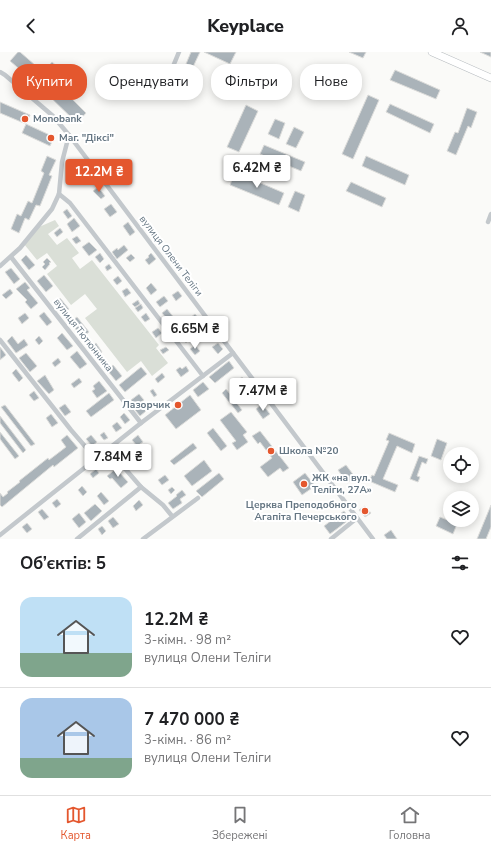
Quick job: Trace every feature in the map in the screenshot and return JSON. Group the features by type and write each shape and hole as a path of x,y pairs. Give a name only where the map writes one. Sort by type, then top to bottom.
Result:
{"main road":[{"path":"432,52 491,78"}],"street":[{"path":"174,64 179,52"},
{"name":"вулиця Олени Теліги","path":"0,72 53,116 69,135 373,539"},
{"path":"0,266 11,257 52,209 58,194 62,162 69,135"},
{"path":"58,194 70,204 203,376"},
{"path":"488,222 491,214"},
{"name":"вулиця Тютюнника","path":"11,257 141,423"},
{"path":"0,340 66,424 96,459"},
{"path":"0,535 141,423 233,353"},
{"path":"108,449 141,487 163,505 172,516"},
{"path":"76,539 141,487"},
{"path":"143,539 198,498"},
{"path":"331,539 357,518"}],"shaded area":[{"path":"55,220 59,226 48,234 57,245 67,238 79,253 72,258 80,269 92,260 159,345 156,348 168,363 152,376 141,361 127,372 85,318 97,309 85,294 71,305 47,274 57,266 47,253 37,260 24,244 39,227"}],"building":[{"path":"18,52 20,52 34,64 14,64 10,61"},
{"path":"191,52 200,52 194,64 186,64"},
{"path":"204,52 236,52 230,64"},
{"path":"349,52 366,52 363,58"},
{"path":"480,52 491,52 491,57"},
{"path":"395,70 440,90 436,99 390,80"},
{"path":"368,95 379,100 353,159 342,154"},
{"path":"53,100 73,100 86,113 77,123"},
{"path":"0,102 30,115 26,124 0,113"},
{"path":"390,104 434,124 430,133 386,112"},
{"path":"246,105 258,111 239,152 227,147"},
{"path":"467,108 477,112 471,128 468,126 456,155 447,151 455,132 458,133"},
{"path":"275,119 285,123 279,139 268,134"},
{"path":"26,124 54,137 50,146 22,133"},
{"path":"294,127 304,132 296,148 286,144"},
{"path":"264,145 305,162 301,171 260,154"},
{"path":"47,156 56,160 49,175 52,176 40,206 36,205 29,220 25,218 19,233 11,229 17,214 21,216 28,201 32,203 44,173 41,171"},
{"path":"366,156 409,175 405,185 362,166"},
{"path":"79,165 83,170 77,175 73,170"},
{"path":"235,172 284,193 279,205 230,185"},
{"path":"351,182 386,198 382,207 346,191"},
{"path":"98,187 105,196 101,199 93,191"},
{"path":"295,191 305,195 299,212 288,207"},
{"path":"111,204 117,212 110,217 104,209"},
{"path":"67,209 72,216 68,219 63,212"},
{"path":"74,218 80,226 72,232 67,224"},
{"path":"128,222 135,232 130,236 123,226"},
{"path":"60,228 63,232 57,237 54,233"},
{"path":"77,236 81,241 76,244 72,239"},
{"path":"89,242 97,250 89,256 82,247"},
{"path":"124,245 128,250 117,259 112,252 117,248 118,250"},
{"path":"100,253 104,259 100,263 95,257"},
{"path":"151,253 156,259 149,265 145,260"},
{"path":"131,254 135,258 130,262 126,258"},
{"path":"26,255 35,265 29,270 21,260"},
{"path":"47,258 51,262 45,270 42,267 45,264 43,262"},
{"path":"109,264 112,268 107,271 105,267"},
{"path":"11,268 20,279 14,284 5,272"},
{"path":"44,275 53,286 46,292 37,281"},
{"path":"118,276 122,281 117,285 113,280"},
{"path":"25,282 30,288 27,290 38,303 31,309 25,302 27,300 16,289"},
{"path":"151,283 157,290 151,295 146,288"},
{"path":"127,288 131,293 125,297 122,291"},
{"path":"10,289 13,293 6,299 2,295"},
{"path":"178,291 182,296 176,301 172,295"},
{"path":"164,296 168,301 160,307 156,302"},
{"path":"60,298 69,309 63,313 55,303"},
{"path":"138,300 140,304 135,307 132,304"},
{"path":"141,304 143,308 138,312 135,308"},
{"path":"167,309 175,319 170,323 162,313"},
{"path":"44,312 52,322 47,326 39,316"},
{"path":"25,313 29,318 22,324 18,318"},
{"path":"146,313 150,319 145,322 141,317"},
{"path":"195,314 199,319 194,323 190,318"},
{"path":"77,317 89,332 82,337 70,322"},
{"path":"206,327 210,332 206,335 202,331"},
{"path":"158,328 162,333 156,338 152,332"},
{"path":"189,332 193,336 186,343 182,338"},
{"path":"62,333 73,346 67,350 57,338"},
{"path":"12,336 18,344 24,339 28,345 16,353 7,341"},
{"path":"39,336 43,341 39,345 35,340"},
{"path":"96,343 102,352 96,356 90,348"},
{"path":"218,343 223,349 218,354 212,347"},
{"path":"195,345 200,351 195,355 190,349"},
{"path":"0,347 6,355 0,360"},
{"path":"166,347 169,350 163,354 160,350"},
{"path":"77,351 87,364 80,369 70,357"},
{"path":"26,353 37,366 30,372 19,358"},
{"path":"58,358 61,362 55,367 52,363"},
{"path":"229,361 234,368 215,383 209,377"},
{"path":"113,365 122,376 116,381 107,370"},
{"path":"186,366 189,371 181,377 176,370 180,367 182,369"},
{"path":"141,367 147,374 125,392 119,385"},
{"path":"16,369 23,378 19,382 12,373"},
{"path":"162,373 165,377 158,383 155,379"},
{"path":"45,375 54,390 49,394 37,381"},
{"path":"242,377 258,397 250,403 235,383"},
{"path":"79,378 82,382 74,388 71,384"},
{"path":"99,381 107,391 97,398 92,391 95,389 93,386"},
{"path":"203,382 209,389 198,397 193,390"},
{"path":"153,389 157,395 154,397 150,391"},
{"path":"226,389 234,399 229,402 222,393"},
{"path":"34,391 39,398 34,401 29,395"},
{"path":"109,393 114,400 91,417 86,411"},
{"path":"139,394 144,400 136,406 131,400"},
{"path":"190,395 201,410 176,429 165,415"},
{"path":"235,401 242,410 238,413 231,404"},
{"path":"65,404 71,412 65,416 59,408"},
{"path":"262,404 270,414 263,419 256,409"},
{"path":"5,405 35,444 31,446 1,407"},
{"path":"141,405 146,411 140,416 135,410"},
{"path":"231,412 247,432 243,435 248,442 237,450 232,443 236,441 220,420"},
{"path":"124,413 130,420 125,424 120,417"},
{"path":"51,414 58,423 52,427 46,418"},
{"path":"0,416 26,450 23,453 0,423"},
{"path":"117,422 122,428 116,432 112,426"},
{"path":"213,428 227,446 221,451 207,433"},
{"name":"Школа №20","path":"260,431 289,468 283,472 280,468 268,477 260,467 272,458 260,442 258,444 252,436"},
{"path":"0,432 19,456 15,459 0,439"},
{"path":"104,432 108,438 104,440 100,435"},
{"path":"389,433 415,444 412,453 397,446 383,479 398,485 395,492 369,481 372,475 374,476 389,441 386,440"},
{"path":"67,435 78,448 54,467 53,465 2,507 0,505 0,493 3,497 20,482 19,481 48,458 49,460 66,447 61,440"},
{"path":"91,435 97,442 92,446 86,439"},
{"path":"138,435 143,442 137,446 132,440"},
{"path":"437,439 447,443 446,447 443,447 441,460 431,456"},
{"path":"193,443 197,448 174,465 170,461"},
{"path":"127,445 130,449 123,455 119,451"},
{"path":"419,456 428,459 426,464 422,462 417,476 420,477 418,482 410,479"},
{"path":"204,460 212,471 192,486 184,476"},
{"path":"346,465 355,477 347,483 338,470"},
{"path":"118,467 121,470 119,472 128,482 121,488 112,478 110,479 107,476"},
{"path":"96,469 99,473 93,478 90,474"},
{"path":"219,473 224,479 202,497 196,491"},
{"name":"ЖК «на вул. Теліги, 27А»","path":"305,473 315,486 302,495 293,482"},
{"path":"165,475 169,480 162,485 158,480"},
{"path":"82,486 87,492 83,496 78,490"},
{"path":"172,487 175,490 171,494 168,490"},
{"path":"182,490 186,495 180,499 182,503 173,509 168,503"},
{"path":"101,492 109,501 104,505 97,496"},
{"path":"57,499 61,504 56,508 52,503"},
{"path":"139,500 143,505 136,511 133,506"},
{"path":"95,504 102,511 91,521 84,513"},
{"path":"491,505 491,527 486,539 477,539"},
{"name":"Церква Преподобного Агапіта Печерського","path":"365,506 371,513 365,517 359,510"},
{"path":"42,509 49,517 44,520 38,512"},
{"path":"344,511 350,519 330,534 324,526"},
{"path":"79,513 86,522 79,528 72,519"},
{"path":"113,517 119,524 113,528 108,521"},
{"path":"440,517 443,518 443,527 456,527 453,534 436,526"},
{"path":"27,523 32,529 27,533 22,527"},
{"path":"102,526 106,531 102,535 98,529"},
{"path":"391,530 397,539 387,539 384,535"}],"place":[{"name":"Monobank","path":"25,119"},
{"name":"Маг. \"Діксі\"","path":"51,138"},
{"name":"Лазорчик","path":"178,405"},
{"name":"Школа №20","path":"271,451"},
{"name":"ЖК «на вул. Теліги, 27А»","path":"304,484"},
{"name":"Церква Преподобного Агапіта Печерського","path":"365,511"}]}
